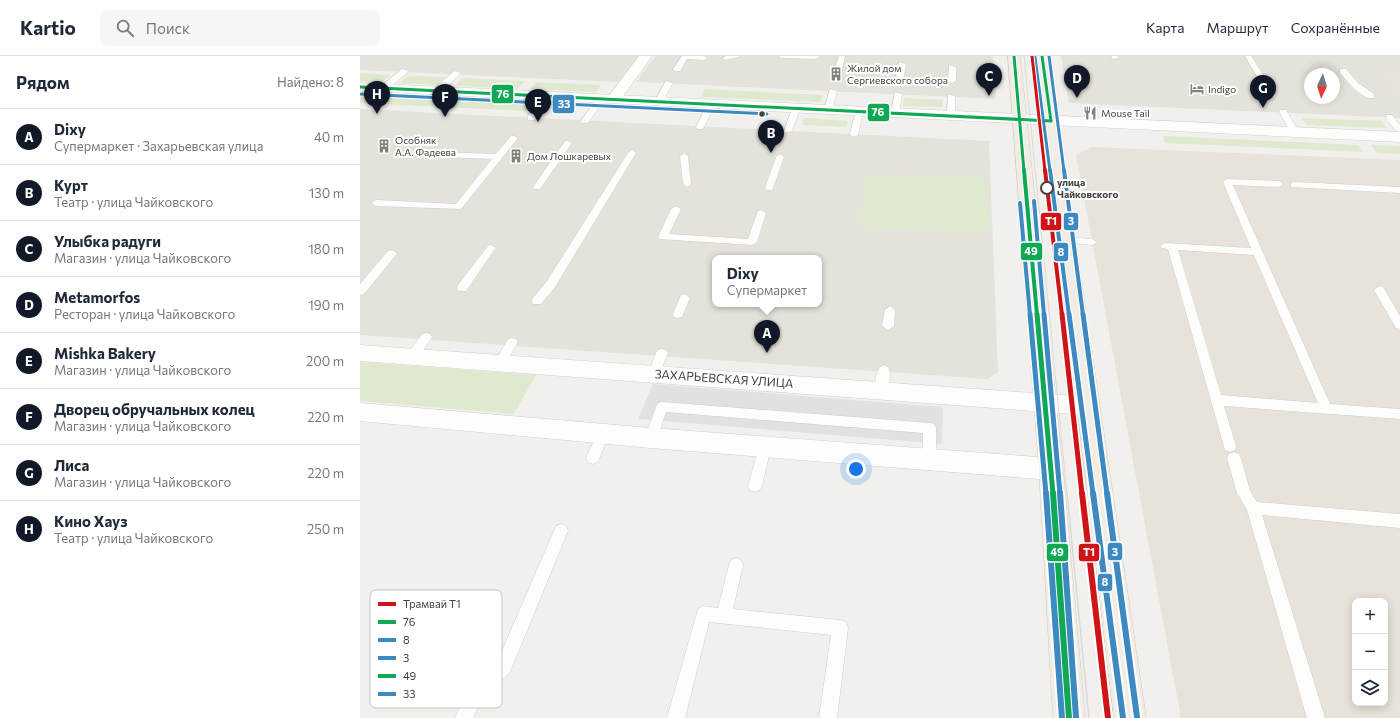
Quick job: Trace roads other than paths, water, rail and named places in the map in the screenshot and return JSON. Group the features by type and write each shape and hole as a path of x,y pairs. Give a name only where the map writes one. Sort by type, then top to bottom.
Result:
{"main road":[{"path":"1014,56 1021,120 1051,469 1069,718"},
{"path":"1042,56 1065,240 1130,718"}],"street":[{"path":"607,100 646,56"},
{"path":"360,88 1400,137"},
{"name":"ЗАХАРЬЕВСКАЯ УЛИЦА","path":"360,353 1088,406"},
{"path":"360,412 651,438 1051,469"}],"lane":[{"path":"677,69 685,56 704,58"},
{"path":"726,58 738,56"},
{"path":"780,56 816,58 816,56"},
{"path":"837,74 842,56"},
{"path":"1248,56 1272,95"},
{"path":"900,76 902,64"},
{"path":"952,67 952,81"},
{"path":"383,89 405,71"},
{"path":"1343,71 1355,85 1371,96"},
{"path":"437,91 457,73"},
{"path":"658,102 669,83"},
{"path":"828,110 833,91"},
{"path":"895,114 898,94"},
{"path":"951,96 951,116"},
{"path":"531,118 549,97"},
{"path":"585,121 607,100"},
{"path":"700,127 711,104"},
{"path":"788,131 796,108"},
{"path":"854,135 859,112"},
{"path":"1283,112 1296,132"},
{"path":"1389,117 1400,130"},
{"path":"376,203 458,207 514,138"},
{"path":"536,187 568,143"},
{"path":"537,301 552,284 632,152"},
{"path":"420,153 499,157"},
{"path":"684,156 687,184"},
{"path":"769,188 780,157"},
{"path":"1279,184 1227,182 1326,408"},
{"path":"1294,185 1400,190"},
{"path":"423,217 433,206"},
{"path":"676,209 663,237 752,242 761,213"},
{"path":"1065,240 1092,242"},
{"path":"1258,252 1168,246 1244,493 1253,508 1316,718"},
{"path":"462,288 491,248"},
{"path":"360,291 392,253"},
{"path":"1379,290 1400,325"},
{"path":"678,314 685,298"},
{"path":"888,326 890,310"},
{"path":"412,357 426,336"},
{"path":"500,363 512,342"},
{"path":"654,374 662,353"},
{"path":"881,391 884,370"},
{"path":"1216,400 1400,414"},
{"path":"651,438 662,407 930,428 929,459"},
{"path":"593,458 604,434"},
{"path":"755,486 765,447"},
{"path":"1253,508 1400,521"},
{"path":"502,668 561,531"},
{"path":"724,616 736,564"},
{"path":"676,718 703,614 840,628 828,718"},
{"path":"464,718 469,708"}],"tram line":[{"path":"1024,56 1067,494"},
{"name":"Т1","path":"1032,56 1108,718"},
{"path":"1067,493 1089,718"}],"place":[{"name":"Жилой дом Сергиевского собора","path":"836,74"},
{"name":"Indigo","path":"1197,89"},
{"name":"Улыбка радуги","path":"989,96"},
{"name":"Metamorfos","path":"1077,98"},
{"name":"Лиса","path":"1263,108"},
{"name":"Mouse Tail","path":"1090,113"},
{"name":"Кино Хауз","path":"377,114"},
{"name":"Дворец обручальных колец","path":"445,117"},
{"name":"Mishka Bakery","path":"538,122"},
{"name":"Особняк А.А. Фадеева","path":"384,146"},
{"name":"Курт","path":"771,153"},
{"name":"Дом Лошкаревых","path":"516,156"},
{"name":"улица Чайковского","path":"1047,188"},
{"name":"Dixy","path":"767,353"}]}
